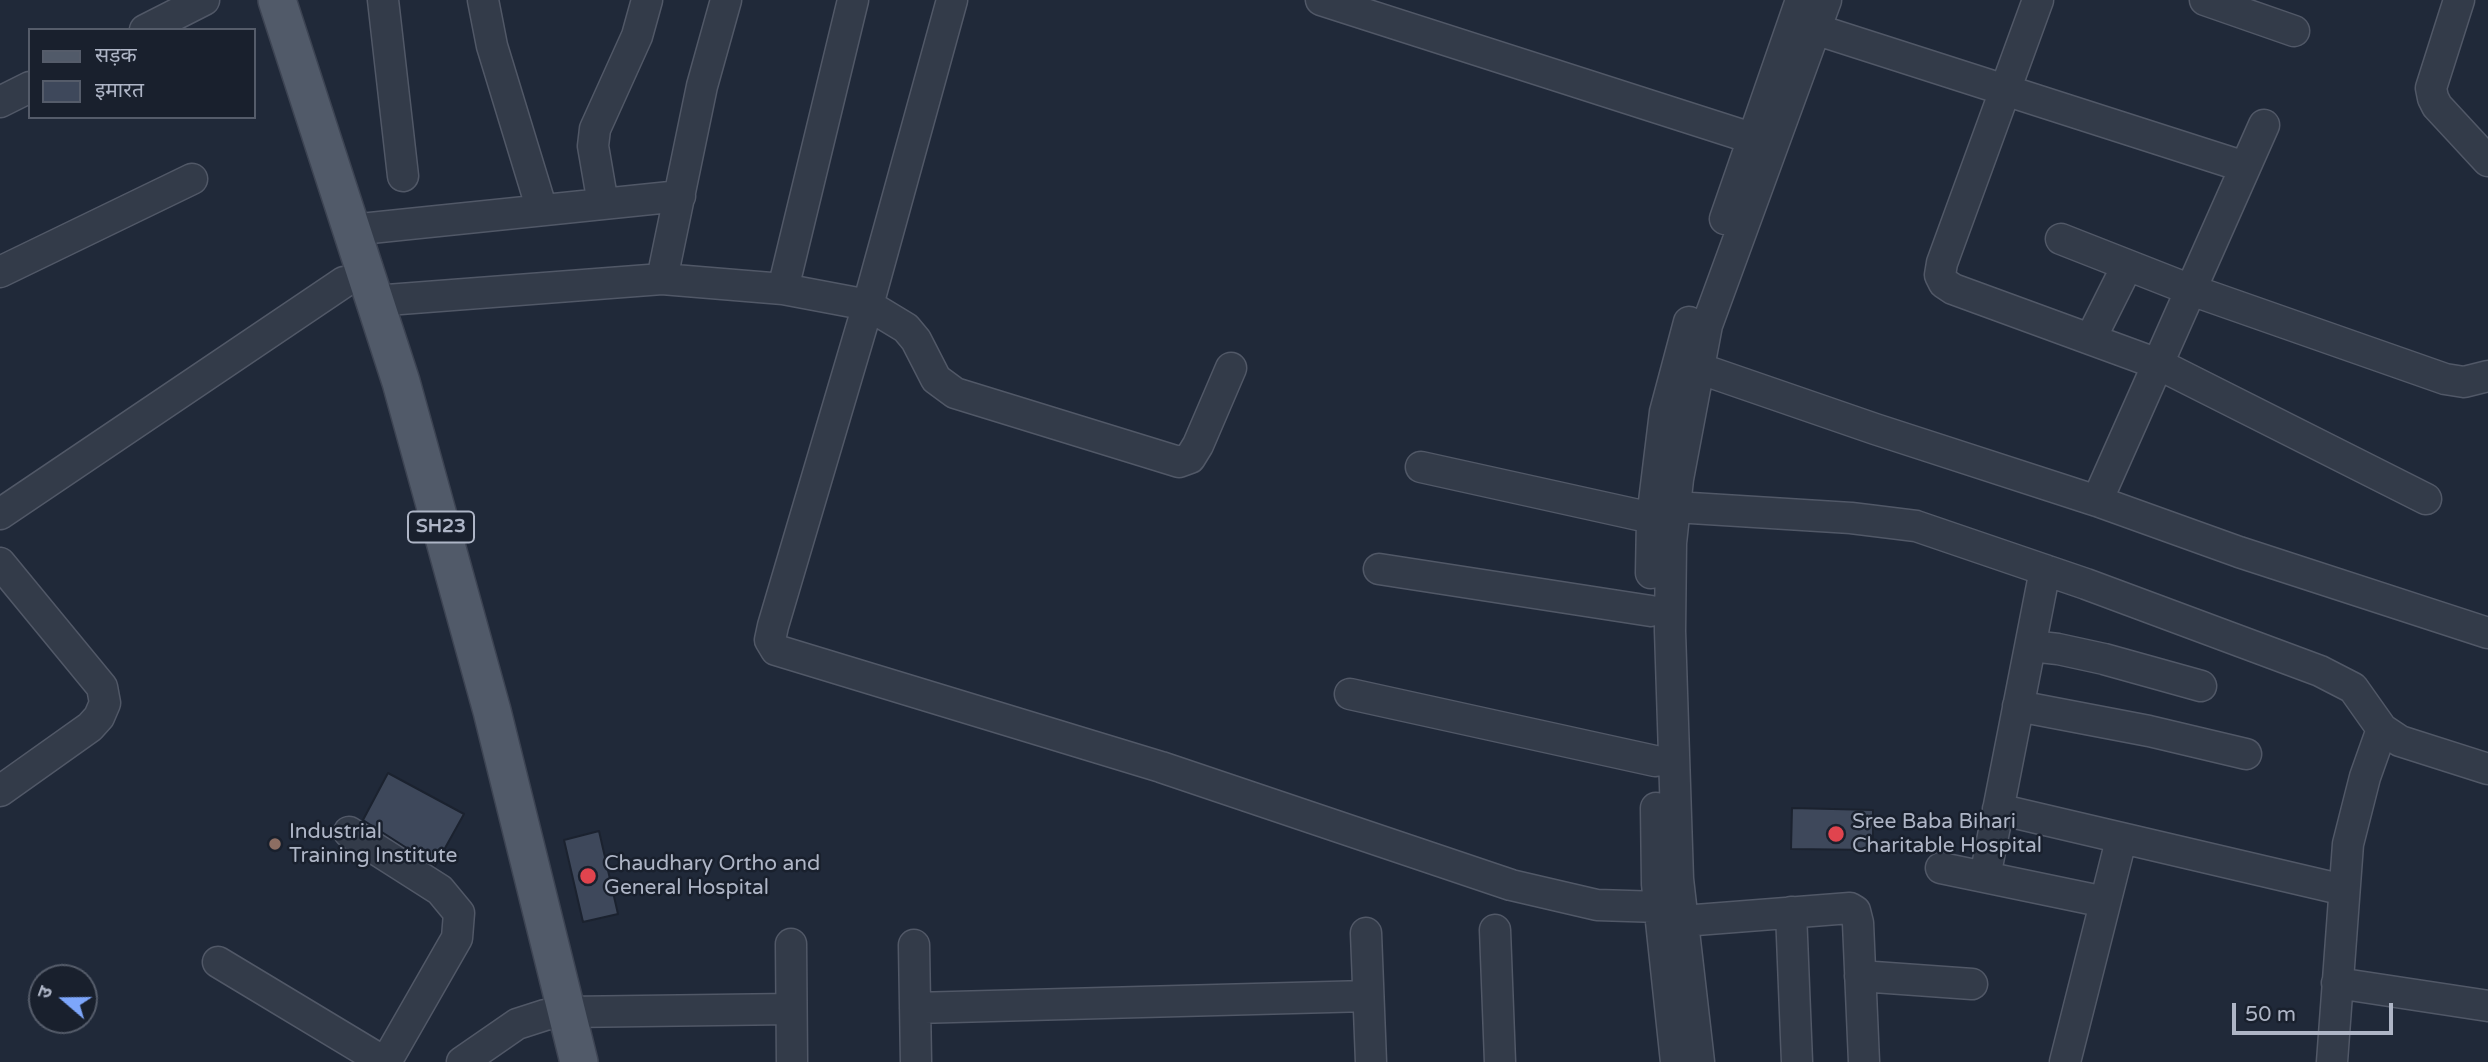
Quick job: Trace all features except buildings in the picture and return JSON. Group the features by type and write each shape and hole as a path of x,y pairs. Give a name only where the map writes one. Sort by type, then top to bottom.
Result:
{"main road":[{"name":"SH23","path":"258,0 344,282 556,1014 579,1062"},
{"name":"SH23","path":"277,0 401,382 492,711 556,1014 557,1062"}],"street":[{"path":"149,28 204,0"},
{"path":"383,0 403,176"},
{"path":"483,0 492,46 542,210"},
{"path":"603,204 593,146 595,129 637,36 647,0"},
{"path":"662,279 702,86 726,0"},
{"path":"783,289 853,0"},
{"path":"952,0 868,305 773,626 770,640 776,650 1161,768 1511,885 1597,905 1672,914 1850,908 1855,911 1858,923 1864,1062"},
{"path":"1321,0 1763,141"},
{"path":"1699,1062 1672,914 1657,884 1651,611 1664,512 1707,325 1803,17 1826,0"},
{"path":"2038,0 1942,264 1940,275 1944,283 1952,289 2158,364 2426,499"},
{"path":"2205,0 2294,31"},
{"path":"2459,0 2431,88 2437,106 2488,161"},
{"path":"1803,17 2005,90 2245,167"},
{"path":"0,102 28,88"},
{"path":"2097,501 2264,125"},
{"path":"1676,1062 1672,914 1678,879 1670,631 1671,543 1664,512 1665,411 1691,317 1763,141"},
{"path":"0,272 192,179"},
{"path":"351,230 680,196"},
{"path":"2061,239 2191,290 2445,379 2463,382 2488,376"},
{"path":"2091,338 2127,265"},
{"path":"374,302 662,279 783,289 868,305 906,328 916,340 936,379 955,393 1179,461 1190,458 1198,445 1231,368"},
{"path":"0,514 344,282"},
{"path":"1699,368 2097,501 2239,552 2488,633"},
{"path":"1421,467 1664,512 1895,522 1916,526 2045,570 2338,679 2353,688 2382,729 2400,741 2488,769"},
{"path":"0,563 102,687 105,703 99,717 90,727 0,791"},
{"path":"1378,569 1651,611"},
{"path":"1985,877 2045,570"},
{"path":"2031,646 2104,659 2201,686"},
{"path":"1350,694 1655,761"},
{"path":"2018,706 2149,731 2246,754"},
{"path":"2332,1062 2348,844 2382,729"},
{"path":"1998,809 2344,890"},
{"path":"218,962 385,1062 457,938 459,913 440,890 349,832"},
{"path":"2065,1062 2120,839"},
{"path":"1941,868 2105,902"},
{"path":"1791,912 1797,1062"},
{"path":"1495,930 1500,1062"},
{"path":"1366,933 1371,1062"},
{"path":"791,944 792,1062"},
{"path":"914,945 916,1062"},
{"path":"1860,976 1972,984"},
{"path":"2337,983 2488,1006"},
{"path":"915,1008 1368,996"},
{"path":"462,1062 517,1024 556,1014 792,1009"}],"place":[{"name":"Sree Baba Bihari Charitable Hospital","path":"1836,834"},
{"name":"Industrial Training Institute","path":"275,844"},
{"name":"Chaudhary Ortho and General Hospital","path":"588,876"}]}
